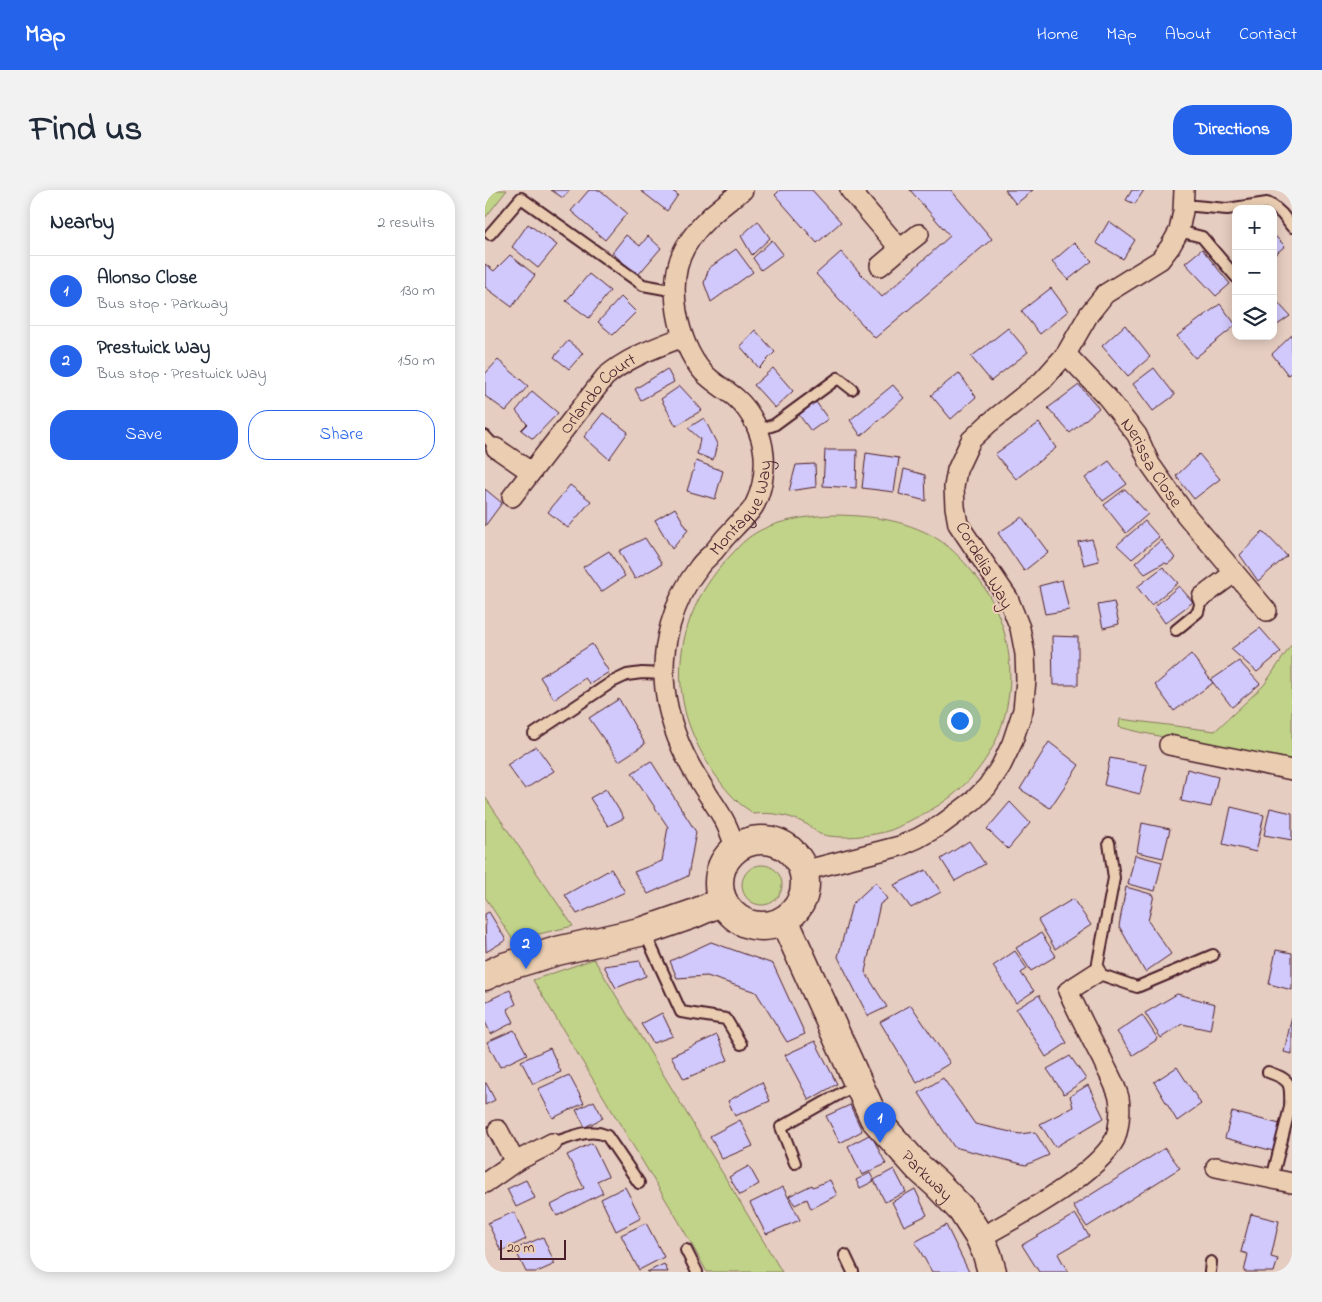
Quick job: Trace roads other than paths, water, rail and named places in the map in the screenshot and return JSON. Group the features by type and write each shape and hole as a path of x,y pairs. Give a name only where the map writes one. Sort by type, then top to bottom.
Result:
{"street":[{"name":"Montague Way","path":"736,849 726,824 685,757 677,739 665,690 664,674 665,651 679,600 699,566 754,506 760,490 764,456 758,430 747,410 737,399 704,373 695,362 683,337 677,311 676,292 680,261 685,248 713,213 743,190"},
{"path":"850,190 900,249"},
{"name":"Cordelia Way","path":"803,872 900,846 918,838 941,825 973,801 987,787 1001,766 1012,743 1023,710 1026,680 1025,654 1020,628 1008,598 958,524 954,487 959,464 971,440 1042,381 1065,354 1089,314 1105,294 1160,260 1179,231 1184,197"},
{"path":"880,266 919,234"},
{"name":"Orlando Court","path":"512,497 605,377 617,366 635,356 683,337"},
{"name":"Nerissa Close","path":"1065,354 1107,398 1137,434 1150,464 1186,515 1267,611"},
{"path":"491,442 531,472"},
{"path":"1203,597 1234,573"},
{"path":"1169,744 1292,770"},
{"path":"774,842 787,849 797,859 803,872 805,885 802,899 795,911 784,920 771,925 756,926 742,922 731,913 723,901 719,887 720,872 726,859 736,849 748,843 774,842"},
{"path":"485,976 504,967 557,951 644,930 693,914 723,901"},
{"name":"Parkway","path":"784,920 873,1118 918,1168 937,1184 962,1210 980,1238 992,1272"},
{"path":"980,1238 1019,1216 1081,1176 1104,1155 1115,1138 1119,1119 1119,1098 1067,991 1096,973"},
{"path":"498,1130 515,1162"},
{"path":"485,1183 515,1162 552,1142"},
{"path":"1217,1167 1292,1183"}],"lane":[{"path":"1184,197 1227,209 1267,203 1273,206 1292,227"},
{"path":"490,234 521,198 643,285 676,292"},
{"path":"1179,231 1202,237 1232,273"},
{"path":"758,430 774,425 838,378 852,389"},
{"path":"1176,630 1198,612 1203,597"},
{"path":"534,734 612,682 627,675 642,673 664,674"},
{"path":"1109,843 1114,878 1096,973 1137,987 1213,955"},
{"path":"644,930 681,1012 726,1019 741,1044"},
{"path":"1268,1072 1283,1078 1289,1084 1290,1098 1290,1107 1272,1179"},
{"path":"795,1163 781,1127 858,1083"},
{"path":"552,1142 589,1132 599,1132 607,1136 639,1183"},
{"path":"686,1250 697,1272"},
{"path":"845,1255 853,1272"}],"place":[{"name":"Prestwick Way","path":"526,969"},
{"name":"Alonso Close","path":"880,1143"}]}
